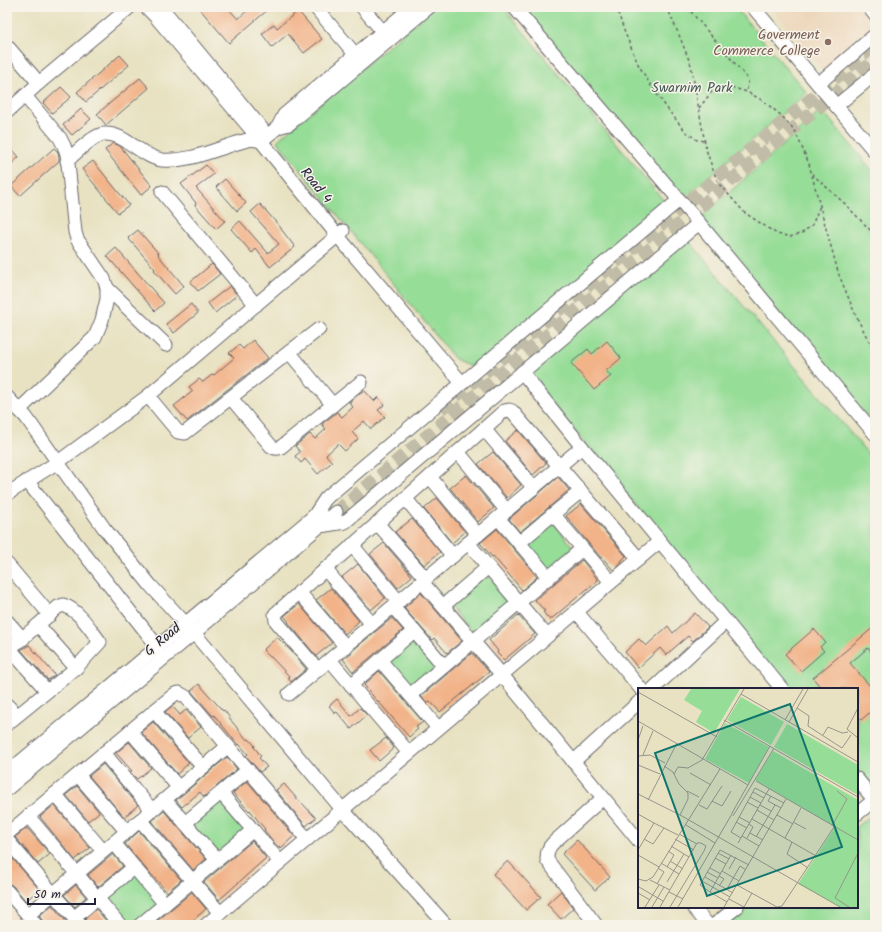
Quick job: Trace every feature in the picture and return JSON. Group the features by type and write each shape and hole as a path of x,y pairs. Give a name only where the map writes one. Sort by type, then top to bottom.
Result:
{"street":[{"path":"7,112 39,83 130,7"},
{"name":"Road 4","path":"146,7 264,138"},
{"name":"Road 4","path":"161,7 340,233 465,380"},
{"path":"315,7 356,54"},
{"path":"362,7 386,36"},
{"path":"68,161 99,134 116,135 148,155 161,160 186,159 249,139 264,138 278,127 289,124 386,36 412,7"},
{"path":"278,127 284,115 356,54 429,7"},
{"path":"514,7 699,223 875,434"},
{"path":"753,7 875,152"},
{"path":"868,7 875,15"},
{"path":"818,84 875,35"},
{"path":"7,46 39,83"},
{"path":"836,106 875,74"},
{"path":"19,410 95,337 102,320 107,299 107,288 104,279 77,239 75,232 68,161 64,146 60,138 24,96"},
{"path":"162,192 256,305"},
{"path":"679,200 326,498 317,521 345,522 699,223"},
{"path":"7,494 58,462 148,396 340,233"},
{"path":"107,288 166,345"},
{"path":"148,396 178,432 185,434 319,329"},
{"path":"289,352 333,405"},
{"path":"522,372 582,448 781,688"},
{"path":"231,398 271,446 277,449 361,382"},
{"path":"7,397 26,417 104,528 151,586 189,628 342,809 446,925"},
{"path":"318,670 276,621 275,614 504,411 512,411 639,559"},
{"path":"484,429 534,488"},
{"path":"290,694 582,448"},
{"path":"458,452 502,514 519,543 549,578"},
{"path":"430,477 478,535"},
{"path":"27,481 158,647"},
{"path":"519,543 581,491"},
{"path":"405,498 453,556"},
{"name":"G Road","path":"7,788 189,628 333,508"},
{"path":"553,514 582,550 611,582"},
{"path":"377,523 424,580 443,606 638,840"},
{"path":"206,925 660,541"},
{"path":"468,543 547,636"},
{"path":"352,545 414,631 444,666"},
{"path":"410,695 582,550"},
{"path":"7,564 50,615"},
{"path":"443,606 488,567"},
{"path":"326,569 372,624"},
{"path":"299,592 346,647"},
{"path":"7,705 12,719 76,668 100,642 79,615 67,606 63,605 58,607 9,650 47,691"},
{"path":"576,612 640,688"},
{"path":"7,621 22,638"},
{"path":"654,688 726,621"},
{"path":"38,625 76,668"},
{"name":"G Road","path":"7,773 158,647 189,628"},
{"path":"351,685 414,631"},
{"path":"330,660 409,753"},
{"path":"380,660 438,728"},
{"path":"7,834 154,711 175,694 179,693 186,697 307,839"},
{"path":"573,762 638,703"},
{"path":"154,711 203,767"},
{"path":"130,731 179,788"},
{"path":"7,891 32,920 54,893 228,746"},
{"path":"104,753 152,810"},
{"path":"185,823 248,770"},
{"path":"78,775 127,832"},
{"path":"858,780 873,794 858,813"},
{"path":"221,793 280,862"},
{"path":"54,794 103,851"},
{"path":"596,925 547,860 547,853 553,843 603,798"},
{"path":"165,800 217,860"},
{"path":"28,816 120,925"},
{"path":"140,820 220,913"},
{"path":"140,925 253,830"},
{"path":"7,840 77,921 97,898 134,867"},
{"path":"114,843 166,904"},
{"path":"694,908 708,925"},
{"path":"714,925 737,908"}],"path":[{"path":"616,7 638,64 651,86 686,132 697,140 705,141"},
{"path":"667,7 680,35 691,65 705,141 714,173 719,184 745,213 777,234 790,237 802,233 812,225 820,205"},
{"path":"687,7 748,80 747,92"},
{"path":"699,108 714,89 723,87 734,88 747,92 762,100 782,116 795,131 810,164 839,275 856,316 875,353"},
{"path":"812,174 844,202 875,235"}],"shaded area":[{"name":"Goverment Commerce College","path":"770,7 875,7 875,28 823,71"},
{"path":"7,906 24,925 7,925"}],"green space":[{"path":"434,7 503,7 669,207 481,371 455,359 277,141"},
{"name":"Swarnim Park","path":"520,7 735,7 807,93 682,200"},
{"path":"822,110 875,174 875,426 699,219"},
{"path":"684,235 875,462 875,795 858,775 858,688 786,688 522,367"},
{"path":"552,521 577,552 551,574 525,544"},
{"path":"487,574 513,604 475,636 449,606"},
{"path":"415,636 439,666 409,690 385,660"},
{"path":"223,798 249,829 217,856 190,826"},
{"path":"875,813 875,925 725,925 748,908 858,908 858,825"},
{"path":"135,873 161,903 135,925 124,925 103,900"}],"building":[{"path":"198,7 227,7 238,19 251,7 271,7 229,43"},
{"path":"298,11 322,39 304,53 288,34 272,47 262,34 274,24 277,28"},
{"path":"120,55 129,65 86,102 77,92"},
{"path":"140,78 149,88 106,125 97,114"},
{"path":"61,87 71,97 52,113 43,103"},
{"path":"81,109 91,119 72,135 63,125"},
{"path":"7,143 19,157 7,168"},
{"path":"113,143 120,146 152,186 141,195 105,150"},
{"path":"54,148 58,152 59,161 20,196 11,186"},
{"path":"93,161 129,205 118,213 82,169"},
{"path":"206,165 214,174 196,188 225,221 216,229 195,205 196,203 181,184"},
{"path":"225,179 246,203 237,211 216,187"},
{"path":"260,204 295,247 270,267 256,249 252,253 231,229 240,221 268,253 279,244 251,212"},
{"path":"138,230 184,286 175,294 128,238"},
{"path":"116,248 164,303 155,311 107,256"},
{"path":"212,264 220,274 198,291 190,282"},
{"path":"230,286 237,295 215,313 208,303"},
{"path":"191,304 198,313 174,333 166,324"},
{"path":"253,340 268,358 187,421 174,406 193,391 189,387 199,379 203,382 213,374 214,375 234,358 229,353 239,345 243,349"},
{"path":"607,341 621,358 606,371 611,376 594,390 571,363 588,349 592,354"},
{"path":"364,390 374,401 378,397 384,405 378,410 385,417 371,429 364,421 352,432 358,439 345,451 338,444 326,455 332,462 318,474 305,459 301,463 295,456 300,452 295,446 310,434 315,439 326,429 322,424 337,412 342,417 353,407 349,402"},
{"path":"518,430 546,463 533,475 505,441"},
{"path":"493,452 521,485 507,498 478,464"},
{"path":"466,475 494,508 478,522 450,488"},
{"path":"558,477 569,490 520,532 509,519"},
{"path":"437,498 465,532 452,543 424,509"},
{"path":"581,504 626,556 613,570 566,516"},
{"path":"412,519 440,552 424,565 395,532"},
{"path":"497,529 537,577 522,590 480,543"},
{"path":"384,543 412,576 398,588 370,554"},
{"path":"582,560 598,580 550,620 543,612 545,611 535,600"},
{"path":"358,564 385,598 371,610 342,577"},
{"path":"331,588 359,621 345,634 316,600"},
{"path":"421,593 462,641 447,653 434,638 432,640 404,608"},
{"path":"299,604 332,643 316,656 284,616"},
{"path":"695,613 708,627 693,641 688,636 666,655 660,648 638,668 625,652 639,639 646,646 668,626 673,633"},
{"path":"518,615 535,634 504,660 497,653 498,651 489,640"},
{"path":"392,618 403,630 353,672 343,659"},
{"path":"875,626 875,638 872,641 875,645 875,656 868,648 850,663 870,686 875,682 875,708 861,720 858,716 858,688 821,688 813,678"},
{"path":"814,629 825,642 820,647 824,651 801,671 785,654"},
{"path":"277,637 306,669 291,682 288,678 290,677 263,650"},
{"path":"29,645 55,675 48,680 21,650"},
{"path":"472,653 489,672 440,712 430,701 427,703 421,696"},
{"path":"379,671 423,722 416,727 418,729 409,737 364,685"},
{"path":"199,684 223,711 224,710 247,740 249,739 255,746 254,747 261,756 259,758 267,767 260,772 246,756 248,754 239,744 238,745 214,715 213,716 191,691"},
{"path":"337,699 351,716 360,708 367,715 351,729 337,712 335,713 329,706"},
{"path":"172,706 180,715 186,710 201,727 188,738 165,712"},
{"path":"153,722 189,763 177,774 141,732"},
{"path":"386,738 394,748 379,761 370,750"},
{"path":"129,742 151,768 137,779 116,753"},
{"path":"227,757 237,769 204,797 200,792 182,807 176,800"},
{"path":"103,764 138,805 124,817 89,776"},
{"path":"247,781 294,836 281,848 280,846 278,847 264,830 265,829 250,810 249,811 233,793"},
{"path":"284,784 316,818 306,826 276,790"},
{"path":"77,786 99,812 88,821 66,795"},
{"path":"54,805 90,848 75,860 40,817"},
{"path":"164,811 206,859 193,870 152,821"},
{"path":"27,828 50,854 38,864 15,837"},
{"path":"139,831 181,880 167,892 125,844"},
{"path":"577,840 610,877 595,890 562,854"},
{"path":"252,841 266,858 219,900 204,882"},
{"path":"7,852 39,889 26,901 13,886 7,883"},
{"path":"113,854 123,866 98,887 88,875"},
{"path":"508,861 541,897 526,910 493,874"},
{"path":"76,885 86,897 75,907 64,895"},
{"path":"561,891 573,908 561,919 547,904"},
{"path":"192,892 206,909 187,925 152,925"},
{"path":"52,905 69,925 44,925 39,916"},
{"path":"96,909 110,925 88,925 85,919"}],"tunnel":[{"path":"441,409 875,45"},
{"path":"336,512 875,60"}],"place":[{"name":"Goverment Commerce College","path":"828,42"}]}
